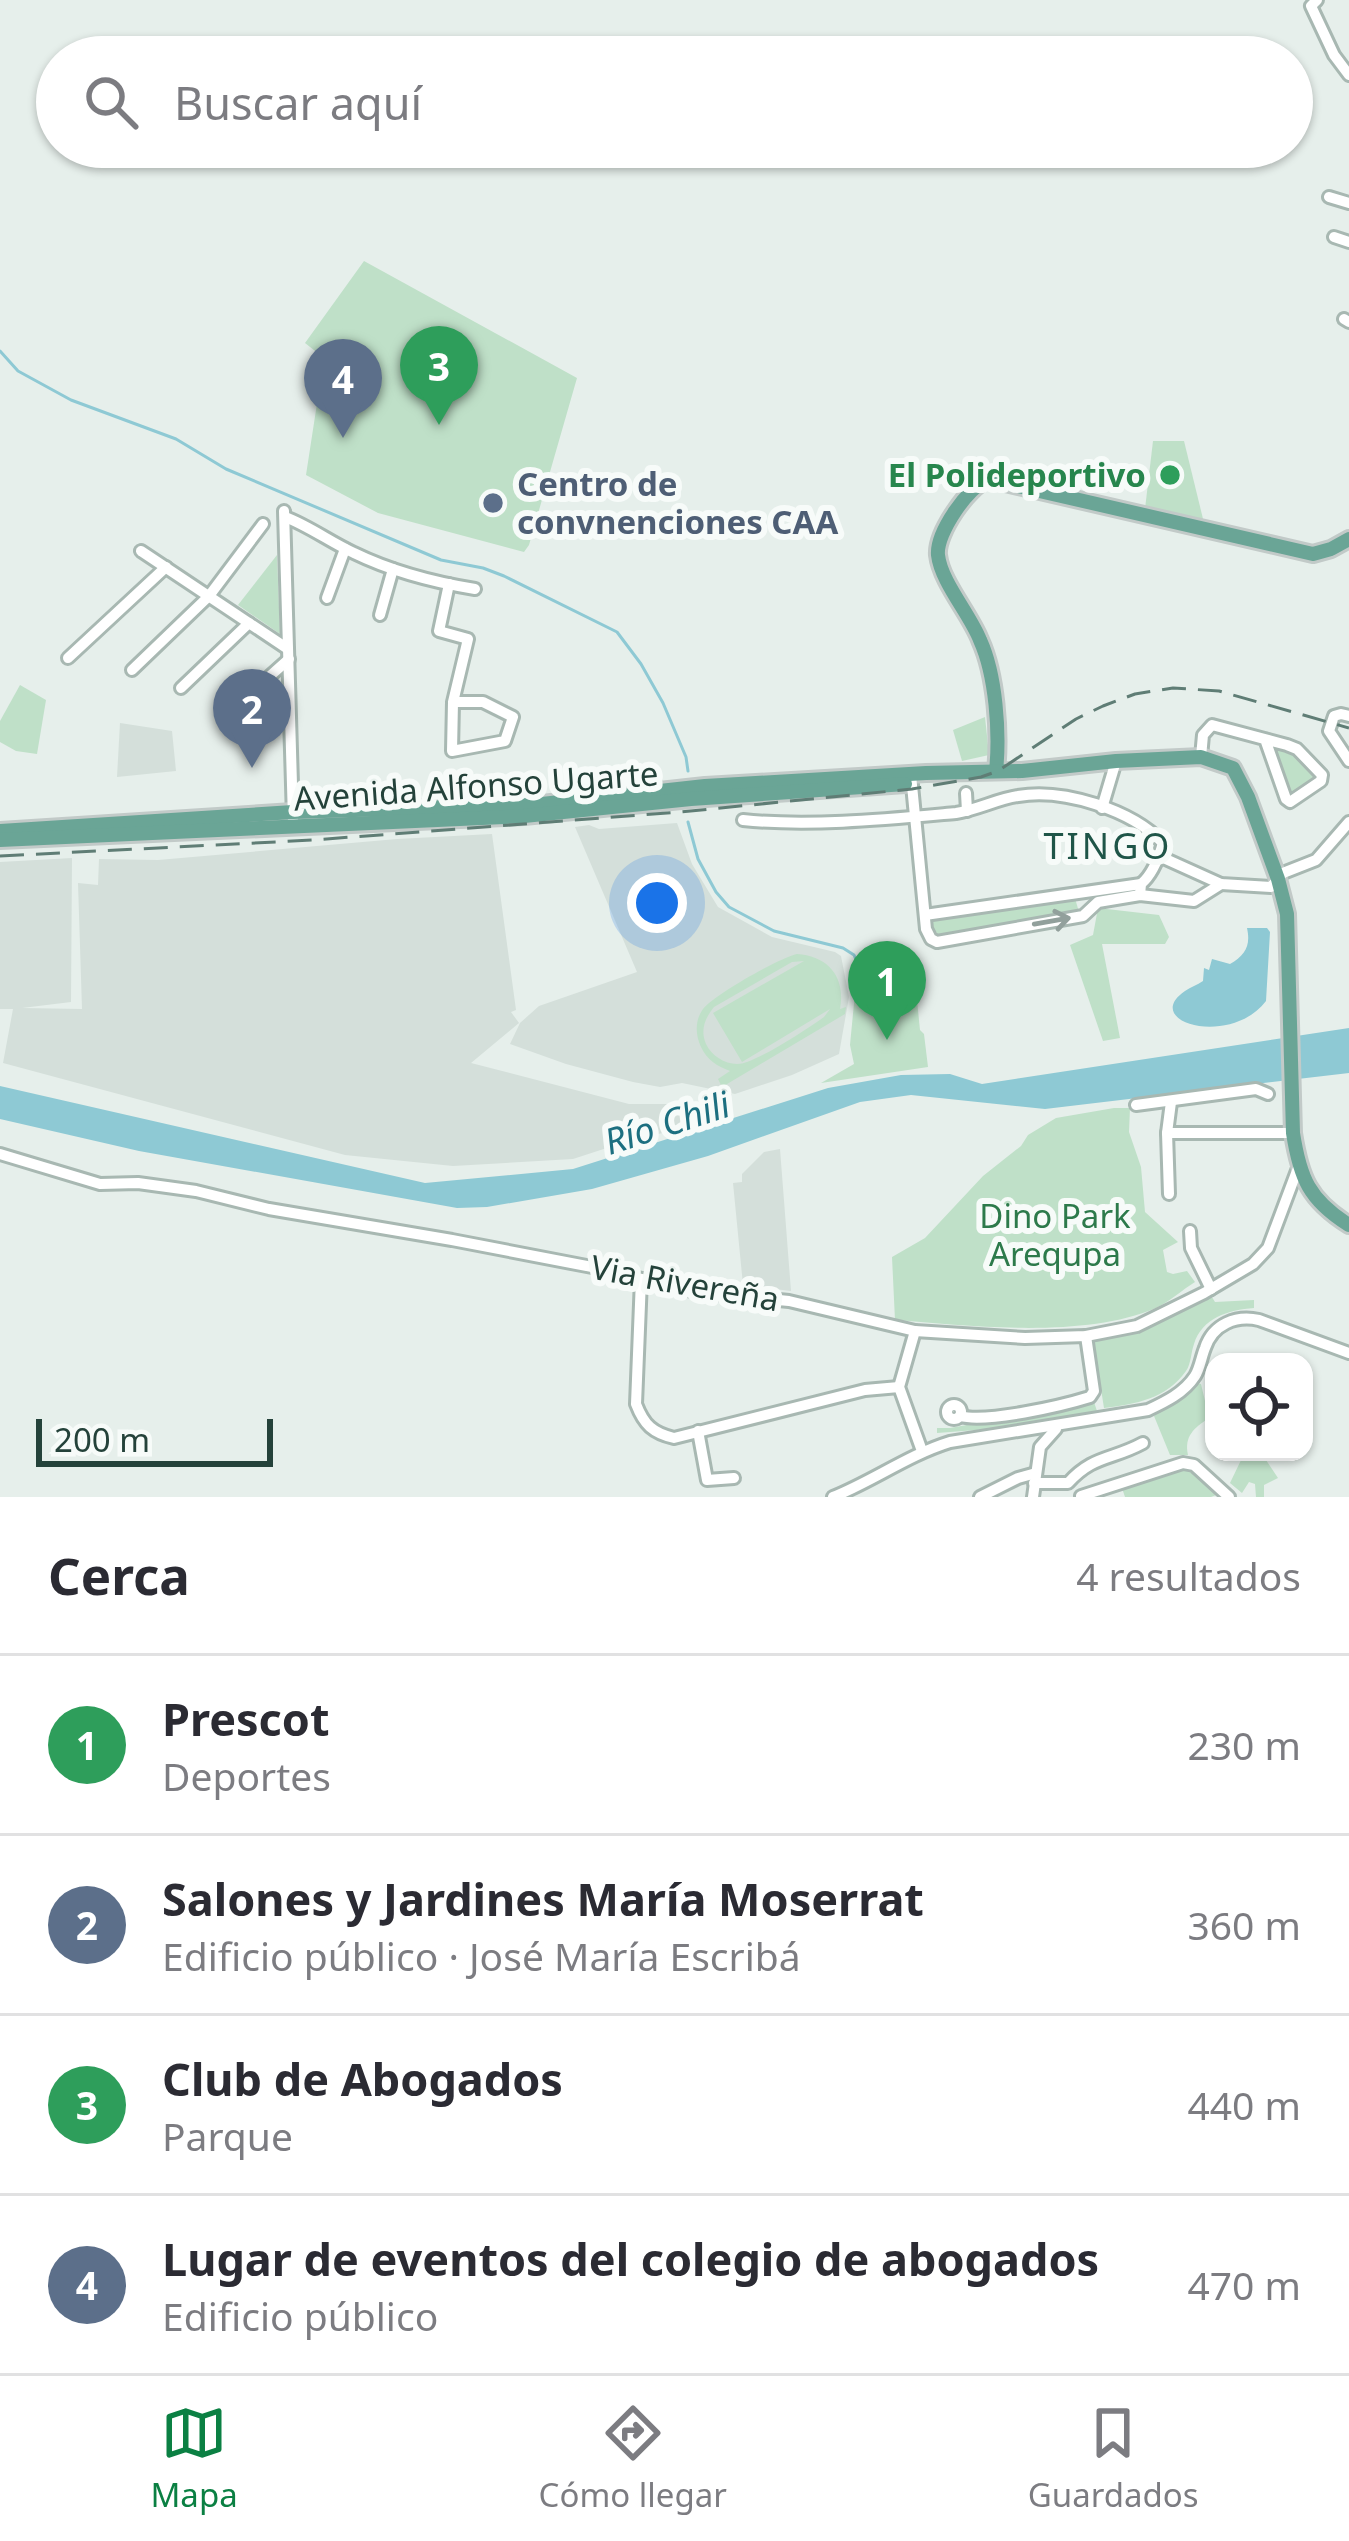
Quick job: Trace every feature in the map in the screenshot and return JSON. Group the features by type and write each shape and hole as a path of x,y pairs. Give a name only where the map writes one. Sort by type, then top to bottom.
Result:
{"main road":[{"path":"996,771 998,742 990,673 981,640 938,552 943,532 978,483 988,478 1313,554 1349,539"},
{"path":"1201,757 1233,769 1279,879 1287,914 1298,1168 1312,1194 1349,1226"},
{"name":"Avenida Alfonso Ugarte","path":"0,830 524,816 686,794 1201,757"},
{"name":"Avenida Alfonso Ugarte","path":"0,840 293,819"}],"street":[{"path":"1317,0 1312,6 1334,55 1349,75"},
{"path":"1330,197 1348,200"},
{"path":"1334,237 1349,242"},
{"path":"293,819 285,514 344,549 393,569 475,589"},
{"path":"132,670 208,596 262,524"},
{"path":"327,598 344,549"},
{"path":"141,551 288,654"},
{"path":"68,658 166,567"},
{"path":"380,615 393,569"},
{"path":"449,584 439,631 468,639 453,701 452,752 505,741 513,718 483,702 453,701"},
{"path":"182,688 249,623"},
{"path":"243,700 288,654"},
{"path":"1349,716 1334,716 1329,731 1349,761"},
{"path":"1201,757 1203,735 1212,725 1297,749 1322,781 1290,802 1265,740"},
{"path":"1102,808 1116,761"},
{"path":"743,820 789,823 915,817 967,812 1020,795 1046,794 1066,796 1140,822 1163,843 1140,889 1098,902 1083,916 946,942 931,939 926,928 925,914 915,817 911,779"},
{"path":"966,793 967,812"},
{"path":"1159,856 1221,884 1271,887 1282,873 1316,860 1349,822"},
{"path":"925,914 1089,889 1140,889 1194,901 1221,884"},
{"path":"1089,889 1094,905"},
{"path":"1136,1105 1256,1089 1268,1094"},
{"path":"1169,1194 1171,1102"},
{"path":"1167,1133 1293,1133"},
{"name":"Via Rivereña","path":"0,1154 100,1184 138,1183 196,1191 696,1292 789,1301 915,1330 1025,1337 1086,1336 1137,1326 1263,1256 1298,1168"},
{"path":"1190,1231 1192,1248 1211,1288"},
{"path":"641,1279 636,1405 655,1433 674,1438 865,1390 899,1387"},
{"path":"832,1497 922,1451 950,1442 1148,1410 1187,1386 1198,1372 1208,1339 1233,1320 1259,1321 1349,1352"},
{"path":"915,1330 899,1387 922,1451"},
{"path":"960,1416 994,1416 1090,1397 1094,1391 1086,1336"},
{"path":"1034,1484 1040,1447 1060,1426"},
{"path":"698,1430 706,1480 734,1478"},
{"path":"980,1497 1018,1478 1034,1484 1067,1483 1100,1457 1122,1454 1143,1443"},
{"path":"1082,1496 1183,1463 1194,1465 1229,1497"}],"shaded area":[{"path":"120,723 172,731 176,771 117,777"},
{"path":"677,823 692,864 718,907 772,937 841,956 849,997 839,1054 735,1094 682,1083 660,1087 633,1082 510,1044 520,1023 539,1006 637,972 575,827"},
{"path":"492,834 516,1010 511,1012 519,1023 471,1063 629,1104 684,1104 686,1127 573,1159 453,1166 345,1155 3,1063 13,1009 0,1009 0,862 72,858 71,1002 22,1008 82,1009 78,883 98,885 99,859 158,860"},
{"path":"780,1149 791,1291 743,1285 733,1183 742,1182 742,1174 764,1152"}],"green space":[{"path":"364,261 577,378 524,552 378,513 306,475 324,358 305,343"},
{"name":"El Polideportivo","path":"1153,441 1184,441 1204,523 1145,509"},
{"path":"277,555 280,634 238,605"},
{"path":"20,685 46,700 37,754 16,751 0,742 0,721"},
{"path":"985,717 989,755 962,761 953,730"},
{"path":"1270,746 1300,757 1315,782 1289,793"},
{"path":"1074,895 1079,912 940,936 932,928 937,918"},
{"path":"1098,908 1159,915 1169,937 1165,944 1102,944 1120,1038 1103,1041 1070,945 1093,935"},
{"path":"797,954 818,959 832,970 845,1014 722,1087 718,1079 730,1071 713,1062 701,1047 700,1013 733,986","holes":["804,961 713,1013 742,1062 830,1009 776,1048 747,1062 735,1064 718,1058 706,1044 704,1029 711,1011 792,962"]},
{"path":"916,990 928,1067 821,1083 854,1064 850,1045 855,993"},
{"name":"Dino Park Arequpa","path":"1130,1108 1129,1132 1141,1167 1145,1212 1178,1242 1163,1250 1167,1272 1187,1271 1195,1282 1156,1308 1095,1324 1027,1328 895,1320 892,1257 925,1238 1028,1135 1056,1118"},
{"path":"1210,1294 1215,1302 1254,1300 1254,1308 1226,1313 1203,1328 1188,1368 1160,1394 1104,1408 1093,1339"},
{"path":"1201,1384 1205,1421 1191,1433 1188,1455 1170,1455 1154,1416"},
{"path":"1094,1402 1097,1411 937,1433 937,1428"},
{"path":"1241,1461 1267,1461 1278,1478 1264,1485 1264,1497 1256,1497 1255,1484 1249,1482 1242,1493 1230,1483"},
{"path":"1188,1467 1219,1494 1125,1497 1121,1485"}],"water":[{"path":"1247,928 1270,932 1266,1001 1232,1024 1213,1027 1181,1020 1174,1012 1174,1002 1203,981 1204,968 1209,970 1212,959 1230,964 1240,957 1247,945"},
{"path":"1349,1028 1349,1073 1045,1109 911,1095 860,1102 708,1156 592,1189 487,1207 457,1208 139,1151 0,1119 0,1086 425,1183 573,1169 828,1088 901,1075 950,1074 982,1084"}],"waterway":[{"path":"0,351 18,371 71,400 176,439 226,469 441,560 504,576 617,632 663,703 688,771"},
{"path":"688,822 698,859 729,907 774,931 843,948 854,955 863,990"}],"railway":[{"path":"0,856 313,840 912,789 998,771 1103,706 1135,694 1173,688 1219,691 1349,728"}],"place":[{"name":"Club de Abogados","path":"439,425"},
{"name":"Lugar de eventos del colegio de abogados","path":"343,438"},
{"name":"El Polideportivo","path":"1170,475"},
{"name":"Centro de convnenciones CAA","path":"493,503"},
{"name":"Salones y Jardines María Moserrat","path":"252,768"},
{"name":"Prescot","path":"887,1040"}],"district":[{"name":"TINGO","path":"1108,846"}],"water label":[{"name":"Río Chili","path":"667,1123"}]}
